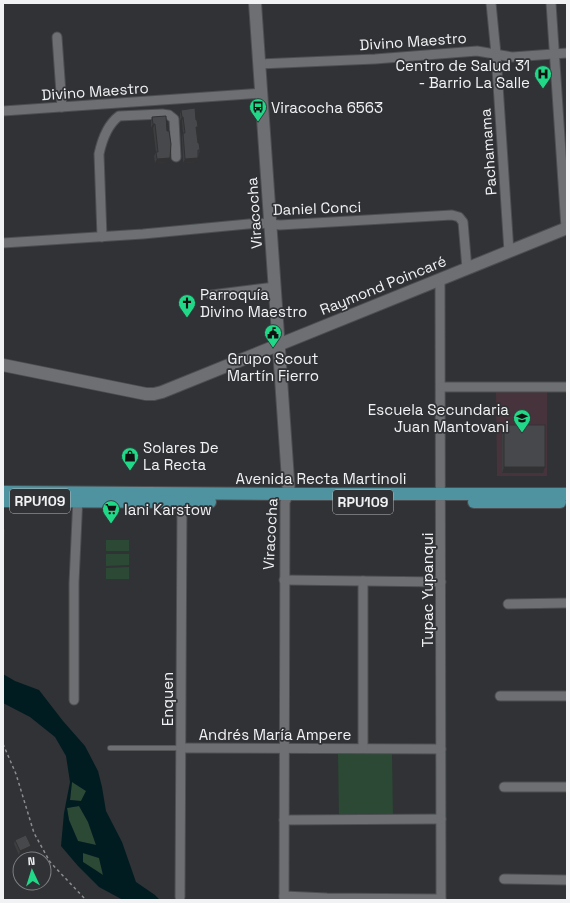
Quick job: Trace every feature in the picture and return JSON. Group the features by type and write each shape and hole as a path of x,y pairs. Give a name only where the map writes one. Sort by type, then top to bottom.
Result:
{"main road":[{"name":"Avenida Recta Martinoli","path":"3,492 182,502 287,498"},
{"name":"Avenida Recta Martinoli","path":"3,501 78,497 441,498 567,494"},
{"name":"Avenida Recta Martinoli","path":"441,498 567,502"}],"street":[{"name":"Viracocha","path":"255,3 279,344 287,498 284,580 284,898"},
{"name":"Pachamama","path":"491,3 496,54 509,252"},
{"path":"551,3 567,228"},
{"path":"57,37 62,107"},
{"name":"Divino Maestro","path":"260,64 375,59 477,51 512,57 567,53"},
{"name":"Divino Maestro","path":"3,111 262,93"},
{"path":"102,237 99,154 102,141 107,130 115,119 119,116 169,115 174,119 176,157"},
{"name":"Daniel Conci","path":"3,243 143,234 260,223 280,225 452,215 460,217 463,222 467,269"},
{"name":"Raymond Poincaré","path":"3,365 154,394 567,228"},
{"name":"Tupac Yupanqui","path":"440,280 442,387 441,899"},
{"path":"211,296 275,287"},
{"path":"442,387 567,387"},
{"path":"74,700 74,583 78,497"},
{"name":"Enquen","path":"180,896 182,502"},
{"path":"284,580 441,582"},
{"path":"363,582 363,748"},
{"path":"508,604 567,603"},
{"path":"500,696 567,696"},
{"name":"Andrés María Ampere","path":"181,748 441,749"},
{"path":"504,787 567,787"},
{"path":"284,820 441,819"},
{"path":"504,879 567,880"},
{"path":"284,898 441,899"}],"lane":[{"name":"Andrés María Ampere","path":"110,748 181,748"}],"path":[{"path":"3,744 16,774 34,833 50,862 86,900"}],"shaded area":[{"name":"Escuela Secundaria Juan Mantovani","path":"496,390 547,390 547,476 497,476"}],"green space":[{"path":"106,540 129,540 129,551 106,551"},
{"path":"106,554 129,554 129,565 106,566"},
{"path":"129,567 129,579 106,579 106,568"},
{"path":"338,753 392,753 393,818 339,818"},
{"path":"72,782 86,791 81,801 70,800"},
{"path":"79,806 88,822 96,845 78,841 69,820 67,808"},
{"path":"83,853 99,858 103,875 83,862"}],"water":[{"path":"3,674 15,681 39,690 85,746 98,771 106,811 122,842 136,882 160,900 123,900 99,887 61,846 64,813 70,782 66,756 55,737 30,717 3,703","holes":["72,782 86,791 81,801 70,800","79,806 88,822 96,845 78,841 69,820 67,808","83,853 99,858 103,875 83,862"]}],"building":[{"path":"195,108 198,127 196,127 200,150 198,150 198,158 185,159 183,133 185,133 181,110"},
{"path":"166,116 167,131 169,131 171,144 170,158 157,159 156,152 158,152 155,124 153,124 152,117"},
{"path":"504,425 545,425 545,467 504,467"},
{"path":"3,529 5,529 4,592 3,592"},
{"path":"26,835 31,846 20,851 15,840"}],"place":[{"name":"Centro de Salud 31 - Barrio La Salle","path":"543,89"},
{"name":"Viracocha 6563","path":"258,122"},
{"name":"Parroquía Divino Maestro","path":"187,318"},
{"name":"Grupo Scout Martín Fierro","path":"273,348"},
{"name":"Escuela Secundaria Juan Mantovani","path":"522,433"},
{"name":"Solares De La Recta","path":"130,471"},
{"name":"Iani Karstow","path":"111,524"}]}
